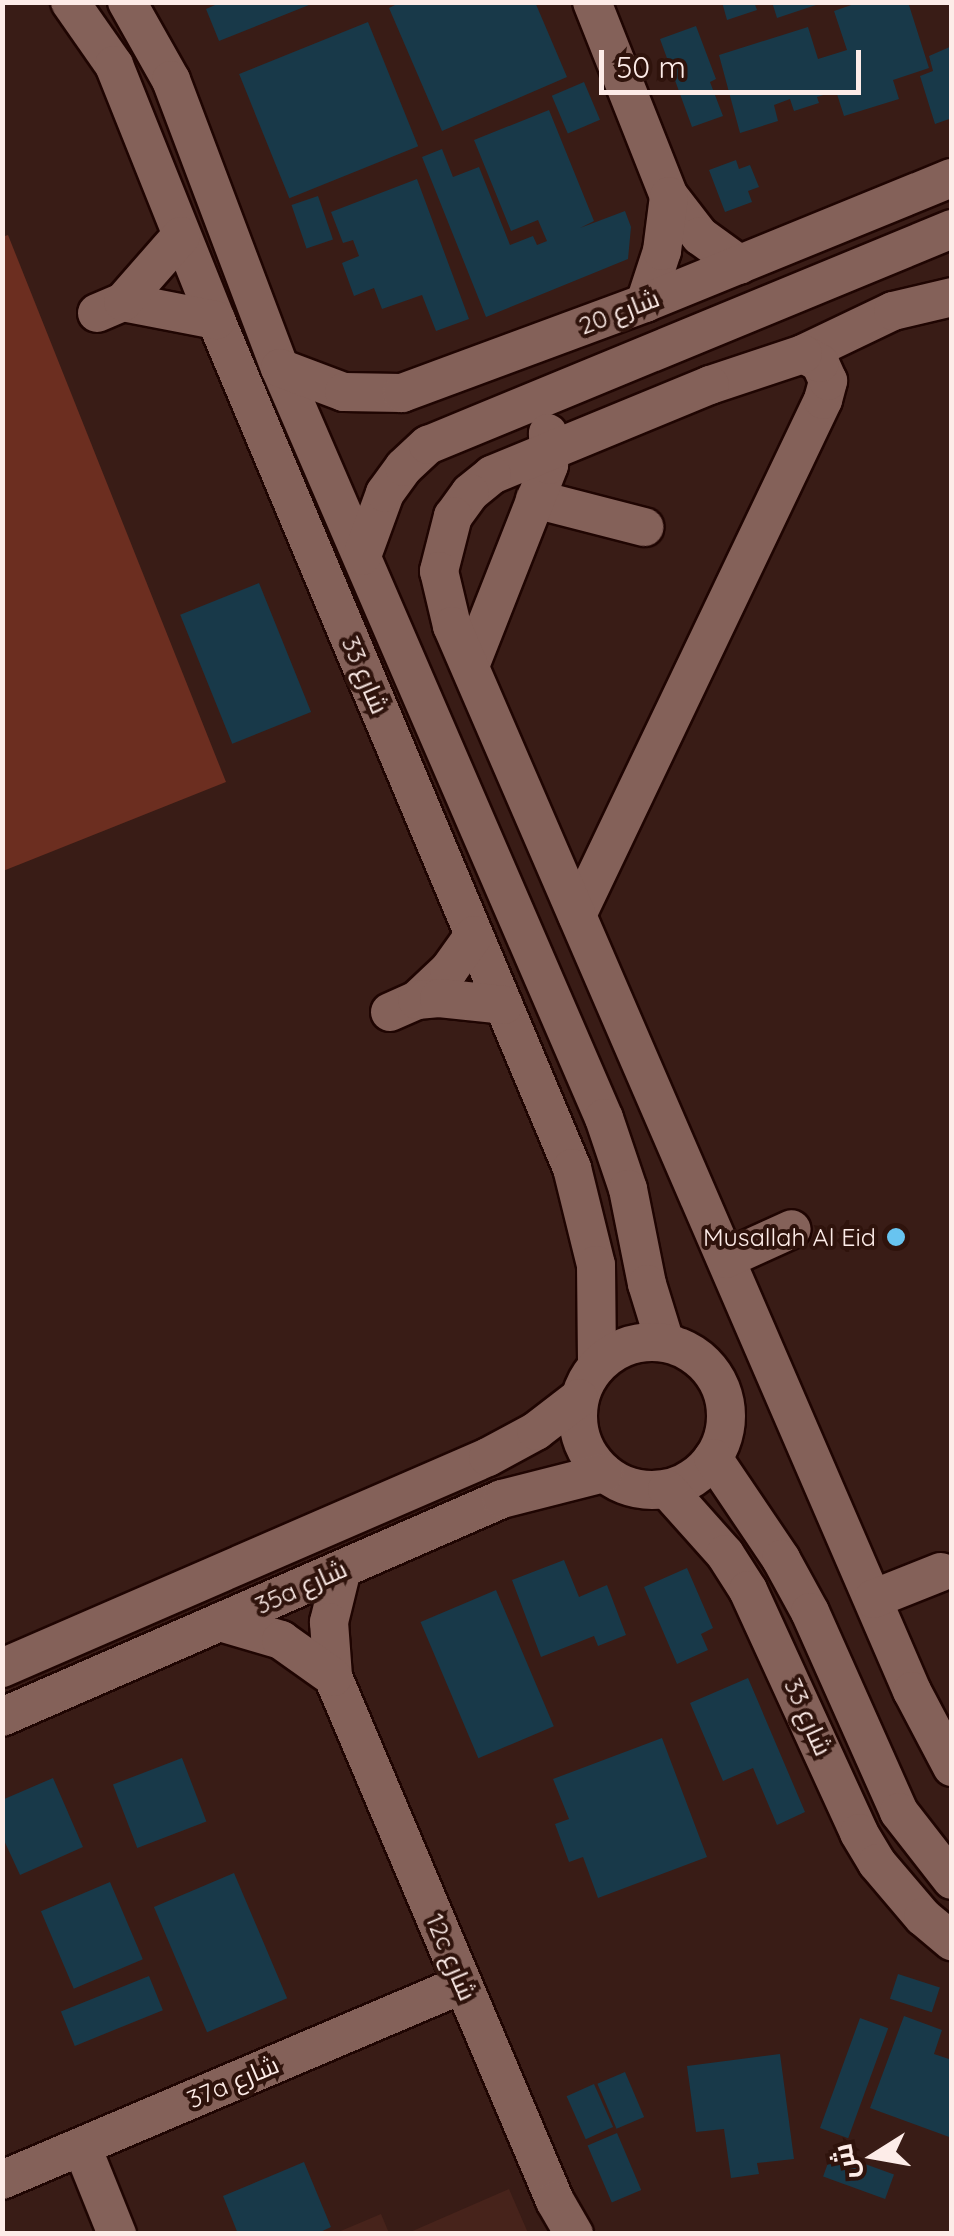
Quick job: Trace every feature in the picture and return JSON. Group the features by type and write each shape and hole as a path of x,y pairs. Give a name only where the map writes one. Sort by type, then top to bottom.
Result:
{"street":[{"name":"شارع 33","path":"70,2 114,65 216,320 583,1200 599,1299 588,1382"},
{"name":"شارع 33","path":"127,2 157,48 280,368 604,1118 628,1189 647,1284 665,1342"},
{"path":"155,2 157,48"},
{"path":"592,2 669,196 700,236 740,264"},
{"name":"شارع 20","path":"280,368 344,392 402,393 645,304 952,178"},
{"path":"645,304 662,251 669,196"},
{"name":"شارع 20","path":"362,556 385,493 404,467 428,446 456,430 952,230"},
{"path":"182,236 110,307 216,320"},
{"path":"952,297 893,311 803,354 728,378 492,475 470,493 453,516 443,543 442,599 928,1726 952,1767"},
{"path":"577,915 823,400 828,381 820,364 803,354"},
{"path":"470,666 535,499 550,448 548,433 528,401"},
{"path":"535,499 644,527"},
{"path":"474,936 404,1006 460,999 504,1006"},
{"path":"726,1260 792,1229"},
{"path":"665,1342 698,1358 721,1387 726,1424 713,1458 684,1483 667,1489 634,1488 604,1472 584,1446 578,1414 588,1382 628,1345 665,1342"},
{"name":"35a شارع","path":"2,1668 500,1451 588,1382"},
{"name":"شارع 33","path":"713,1458 749,1509 810,1612 899,1812 952,1880"},
{"name":"35a شارع","path":"2,1717 502,1499 604,1472"},
{"name":"شارع 33","path":"667,1489 707,1531 748,1590 859,1833 877,1863 924,1917 952,1940"},
{"name":"12c شارع","path":"342,1568 329,1622 334,1677 554,2201 574,2234"},
{"path":"873,1599 941,1572"},
{"path":"220,1622 282,1640 334,1677"},
{"name":"37a شارع","path":"2,2180 463,1984"},
{"path":"82,2146 117,2234"}],"shaded area":[{"path":"8,235 226,782 3,871 2,237"},
{"path":"509,2189 528,2233 408,2233"},
{"path":"381,2214 389,2233 336,2233"}],"building":[{"path":"222,2 314,3 219,41 206,9"},
{"path":"401,2 535,2 567,77 442,131 389,8"},
{"path":"722,2 754,2 757,10 727,20"},
{"path":"772,2 822,2 822,3 777,18"},
{"path":"860,2 908,2 929,68 893,80 899,99 844,116 836,91 817,97 819,103 794,111 790,99 774,105 778,121 740,133 719,55 808,27 818,59 847,50 834,11"},
{"path":"368,22 418,146 289,198 239,74"},
{"path":"696,26 716,79 710,82 723,116 692,127 660,39"},
{"path":"952,46 952,118 935,124 920,76 933,71 929,56"},
{"path":"584,82 600,120 568,133 552,96"},
{"path":"549,110 594,221 580,228 625,211 631,227 628,259 486,317 422,157 442,149 453,177 479,167 510,245 533,236 537,245 547,241 538,220 511,231 474,140"},
{"path":"736,160 739,169 750,165 759,187 748,191 752,202 725,212 709,170"},
{"path":"417,179 469,319 436,331 422,295 382,309 374,288 354,296 342,263 359,256 353,240 343,243 331,212"},
{"path":"318,196 333,239 307,249 292,205"},
{"path":"259,583 311,712 232,744 180,615"},
{"path":"564,1560 579,1597 607,1585 626,1635 598,1646 594,1636 541,1657 512,1580"},
{"path":"687,1568 713,1628 701,1634 708,1650 677,1664 644,1587"},
{"path":"496,1590 554,1726 478,1758 421,1622"},
{"path":"748,1678 805,1812 777,1825 753,1768 723,1781 690,1703"},
{"path":"662,1738 707,1857 598,1898 583,1857 569,1862 555,1824 569,1819 553,1779"},
{"path":"182,1758 206,1821 137,1848 113,1785"},
{"path":"53,1778 83,1847 20,1875 2,1836 2,1800"},
{"path":"234,1873 287,1998 207,2032 154,1907"},
{"path":"110,1882 143,1959 74,1989 41,1911"},
{"path":"898,1974 940,1988 932,2012 890,1999"},
{"path":"149,1976 163,2010 75,2046 61,2012"},
{"path":"904,2016 942,2030 934,2054 952,2060 952,2138 870,2108"},
{"path":"860,2018 888,2028 848,2138 820,2128"},
{"path":"780,2054 794,2159 757,2163 759,2174 731,2178 724,2129 696,2132 687,2066"},
{"path":"625,2072 644,2117 617,2129 597,2084"},
{"path":"594,2084 613,2127 586,2139 567,2096"},
{"path":"617,2133 641,2190 612,2203 588,2146"},
{"path":"832,2152 894,2175 885,2199 823,2176"},
{"path":"304,2162 331,2227 316,2234 238,2234 223,2196"}],"place":[{"name":"Musallah Al Eid","path":"896,1237"}]}
